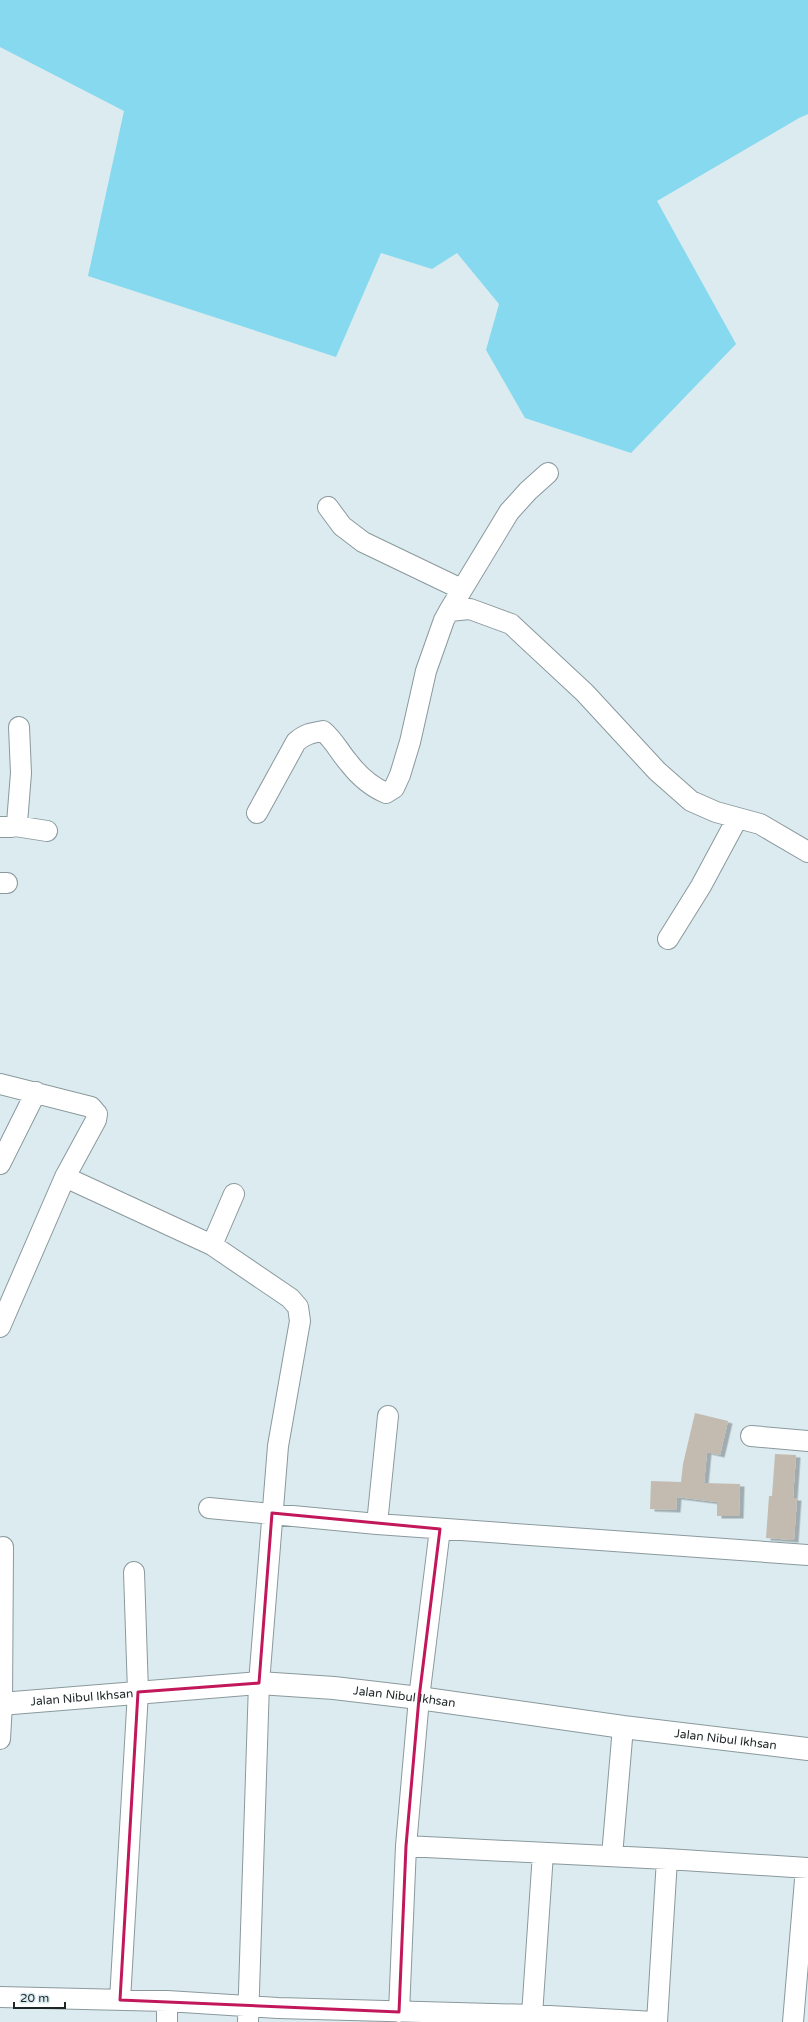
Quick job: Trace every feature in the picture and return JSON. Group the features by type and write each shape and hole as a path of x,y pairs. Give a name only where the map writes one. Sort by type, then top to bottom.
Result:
{"street":[{"path":"257,813 296,742 304,735 323,731 330,737 350,765 374,788 386,793 394,788 410,742 426,671 444,620 461,589 509,512 528,491 548,473"},
{"path":"328,507 342,526 363,542 461,589"},
{"path":"449,611 470,609 511,624 585,693 657,771 691,801 716,812 737,819 760,824 808,852"},
{"path":"19,728 21,772 8,826 47,831"},
{"path":"668,938 701,886 737,819"},
{"path":"0,1084 91,1107 97,1114 96,1120 65,1177 0,1327"},
{"path":"0,1162 36,1092"},
{"path":"65,1177 212,1245 290,1298 298,1307 300,1321 278,1446 259,1683 248,2014"},
{"path":"212,1245 234,1194"},
{"path":"376,1524 388,1416"},
{"path":"751,1436 808,1441"},
{"path":"209,1508 376,1524 808,1555"},
{"path":"399,2012 406,1846 419,1698 440,1529"},
{"path":"0,1739 3,1547"},
{"path":"120,2000 138,1692 134,1572"},
{"name":"Jalan Nibul Ikhsan","path":"1,1704 259,1683 334,1688 419,1698 623,1727 808,1749"},
{"path":"612,1856 623,1727"},
{"path":"406,1846 667,1859 807,1868 794,2022"},
{"path":"532,2015 543,1853"},
{"path":"657,2022 667,1859"},
{"path":"0,1997 167,2001 248,2014 278,2015 399,2012 464,2018 532,2015 654,2022"},
{"path":"167,2001 167,2022"}],"highlighted area":[{"path":"272,1513 440,1529 419,1698 406,1846 399,2012 120,2000 138,1692 259,1683"}],"shaded area":[{"path":"0,0 808,0 808,114 657,201 736,344 631,453 525,418 486,350 499,304 457,253 432,269 381,253 336,357 88,276 124,111 0,47"}],"building":[{"path":"695,1413 728,1421 720,1455 707,1452 704,1483 740,1484 739,1516 717,1516 717,1502 677,1497 676,1510 650,1509 651,1481 681,1482 683,1464"},
{"path":"775,1454 796,1455 793,1498 797,1498 794,1540 766,1538 769,1496 772,1496"}]}
